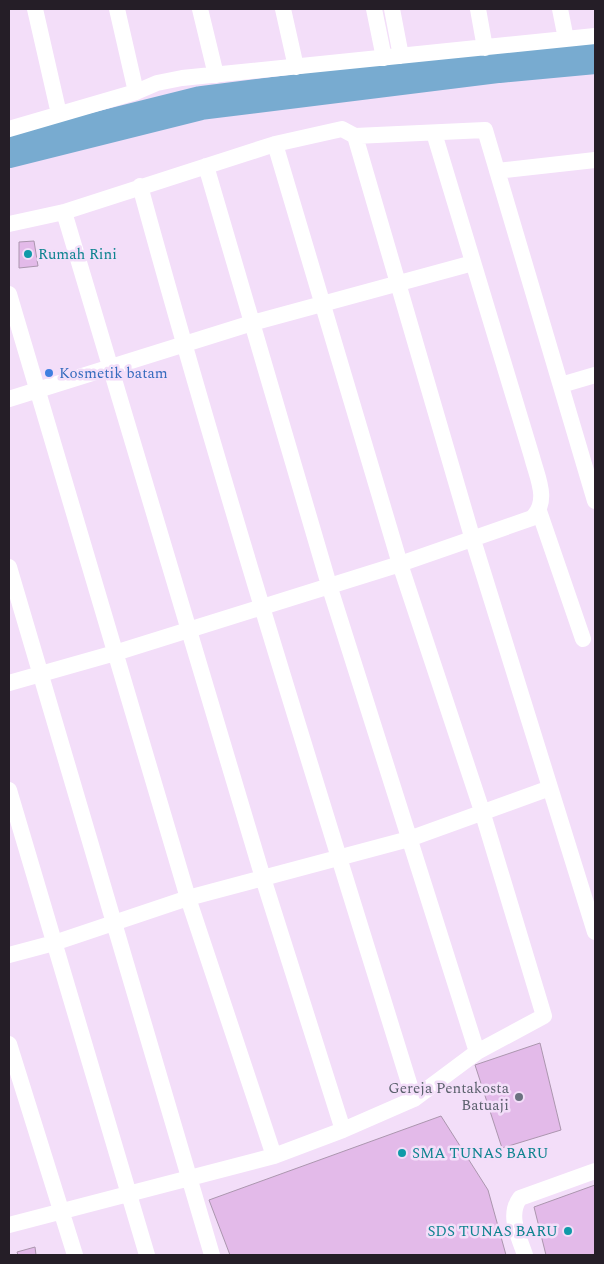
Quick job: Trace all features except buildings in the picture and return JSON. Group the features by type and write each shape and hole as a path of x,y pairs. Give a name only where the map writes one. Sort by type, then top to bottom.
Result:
{"street":[{"path":"35,9 59,114"},
{"path":"117,9 136,92"},
{"path":"200,9 216,75"},
{"path":"284,9 296,67"},
{"path":"374,9 384,58"},
{"path":"392,9 400,56"},
{"path":"478,9 485,48"},
{"path":"560,9 566,39"},
{"path":"9,129 136,92 157,83 216,75 595,36"},
{"path":"9,224 64,212 275,144 336,130 350,131 355,136 473,540 595,932"},
{"path":"355,136 485,130 595,501"},
{"path":"9,683 115,653 400,564 532,518 539,511 542,503 536,474 434,132"},
{"path":"9,1225 274,1156 343,1130 414,1099 477,1052 544,1016 482,811 400,564 275,144"},
{"path":"497,171 594,164"},
{"path":"206,166 329,585 477,1052"},
{"path":"140,186 183,345 261,606 414,1099"},
{"path":"64,212 112,365 263,878 343,1130"},
{"path":"9,398 38,391 112,365 252,323 473,263"},
{"path":"9,294 188,898 274,1156"},
{"path":"561,385 595,374"},
{"path":"539,511 583,639"},
{"path":"9,567 188,1179 212,1255"},
{"path":"9,955 54,943 188,898 409,839 482,811 550,788"},
{"path":"9,790 147,1255"},
{"path":"9,1044 75,1255"},
{"path":"525,1255 514,1219 516,1204 520,1198 595,1171"}],"waterway":[{"path":"9,151 201,103 499,66 595,57"}],"place":[{"name":"Rumah Rini","path":"28,254"},
{"name":"Kosmetik batam","path":"49,373"},
{"name":"Gereja Pentakosta Batuaji","path":"519,1097"},
{"name":"SMA TUNAS BARU","path":"402,1153"},
{"name":"SDS TUNAS BARU","path":"568,1231"}]}
